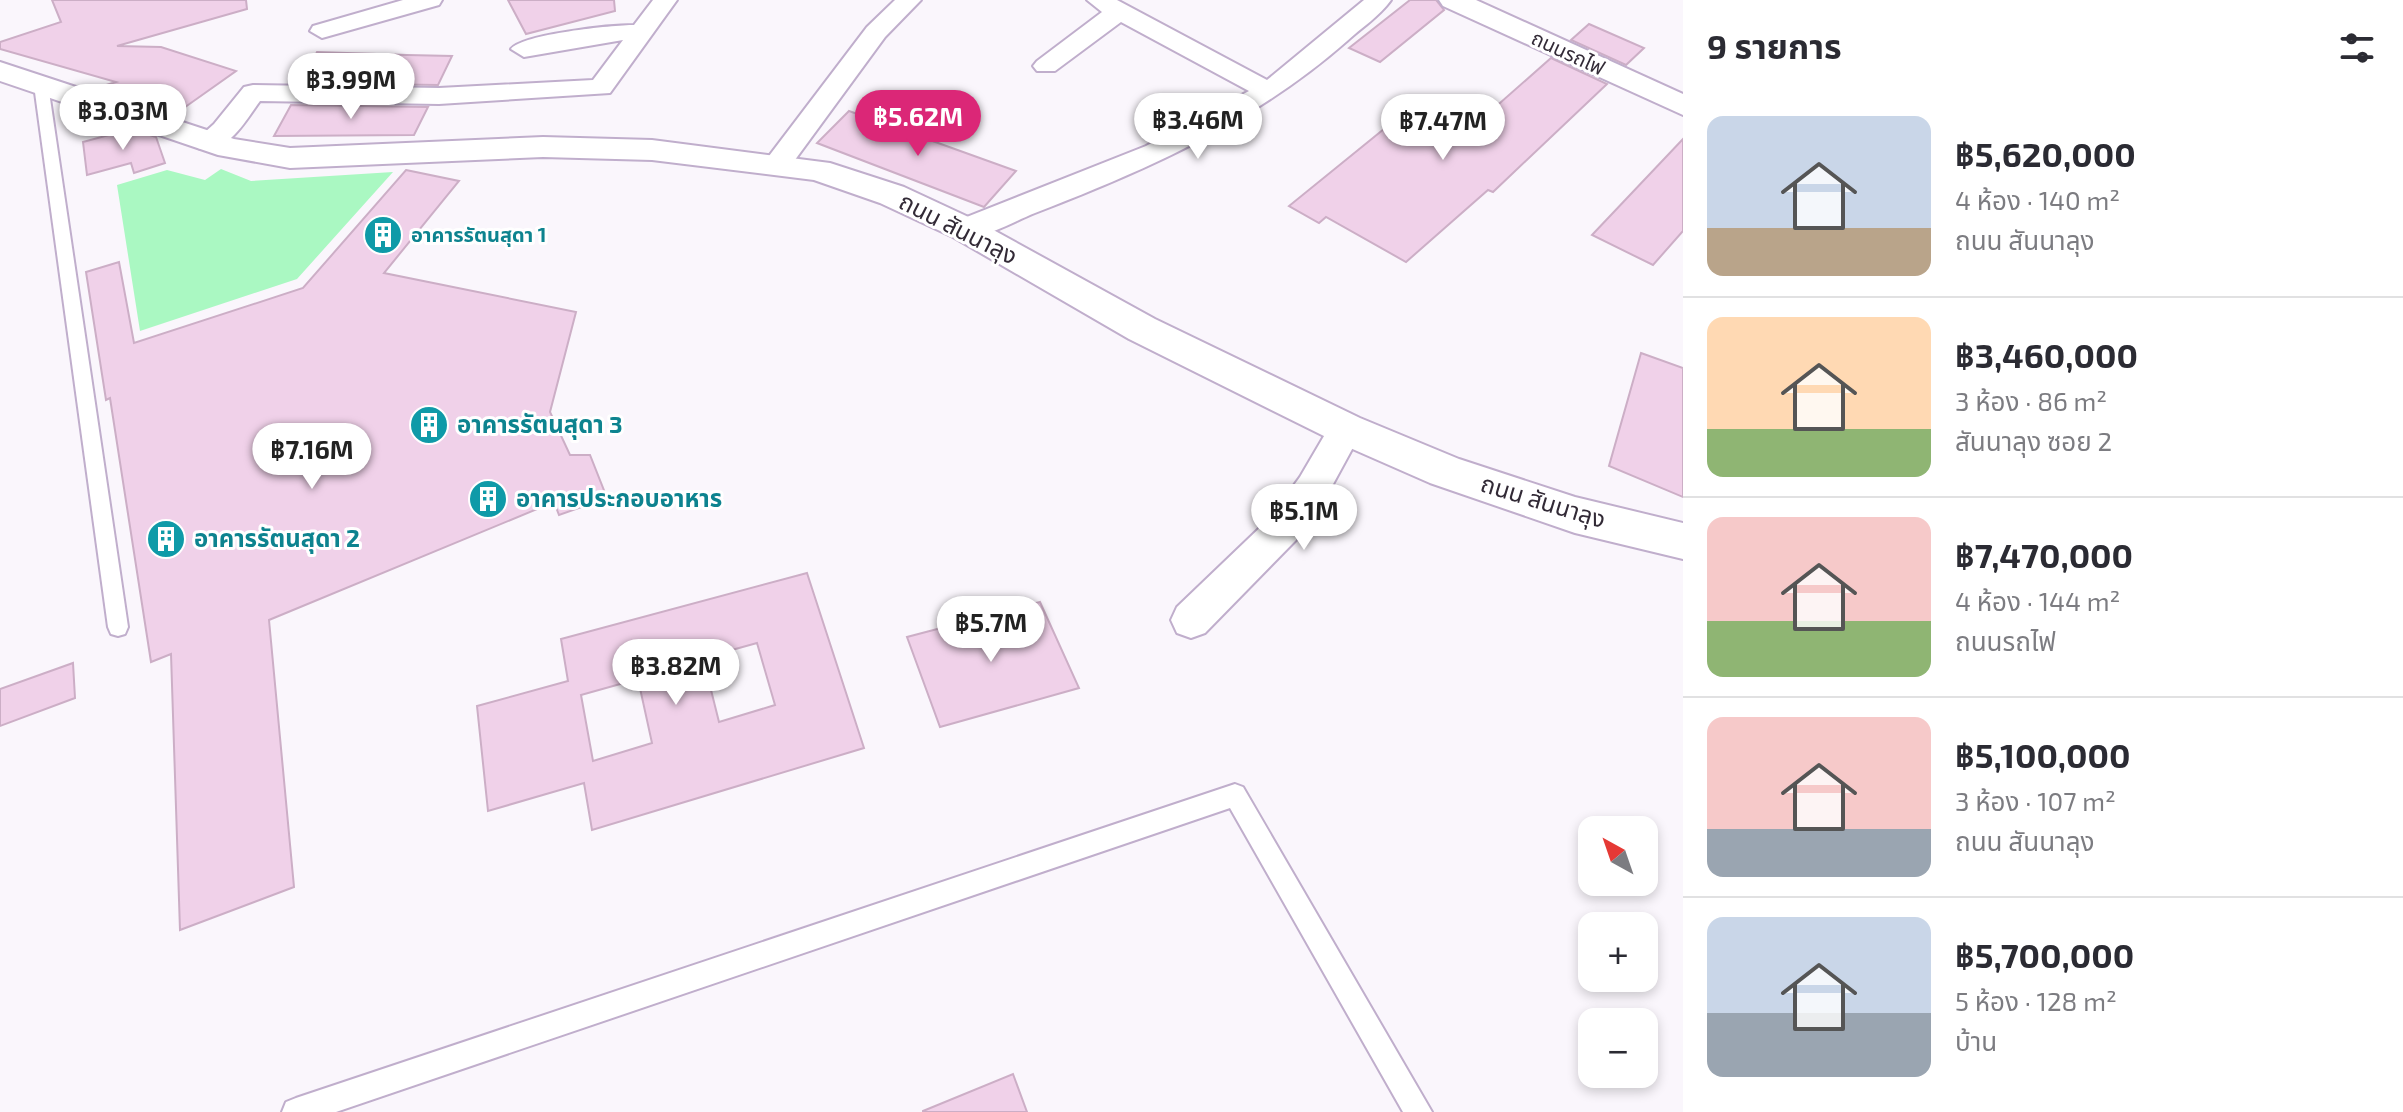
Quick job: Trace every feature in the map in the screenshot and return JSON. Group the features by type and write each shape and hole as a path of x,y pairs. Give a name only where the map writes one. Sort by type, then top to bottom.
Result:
{"street":[{"path":"322,31 430,0"},
{"path":"208,142 224,130 253,93 439,96 601,87 665,0"},
{"path":"779,162 876,32 909,0"},
{"path":"965,229 1107,176 1202,131 1268,91 1379,0"},
{"name":"ถนนรถไฟ","path":"1453,0 1683,106"},
{"path":"1046,66 1109,5 1268,91"},
{"path":"524,49 610,32 639,33"},
{"name":"ถนน สันนาลุง","path":"0,71 208,142 290,158 543,147 652,150 779,162 818,170 892,195 965,229 1142,329 1346,429 1445,471 1546,505 1683,541"},
{"path":"1191,620 1283,529 1313,487 1346,429"}],"lane":[{"path":"41,85 118,627"},
{"path":"296,1112 1235,795 1418,1112"}],"green space":[{"path":"221,169 251,181 393,172 297,279 140,331 117,185 167,170 205,180"}],"building":[{"path":"52,0 246,0 247,9 117,46 161,47 236,71 181,110 106,85 116,82 0,49 0,42 61,22"},
{"path":"508,0 614,0 615,11 526,34"},
{"path":"1410,0 1436,0 1444,10 1380,62 1349,48"},
{"path":"1589,24 1644,48 1626,65 1571,40"},
{"path":"317,52 452,56 438,85 302,83"},
{"path":"1551,58 1607,84 1493,192 1488,190 1406,262 1326,217 1319,223 1289,206 1421,99 1475,125"},
{"path":"291,105 428,107 414,135 274,136"},
{"path":"849,111 1016,171 984,207 817,143"},
{"path":"131,129 156,137 165,163 134,173 131,163 87,175 83,142"},
{"path":"1683,139 1683,231 1653,265 1592,235"},
{"path":"406,170 459,181 384,273 576,312 550,412 570,455 590,455 607,498 559,515 554,502 269,620 294,887 180,930 171,654 151,662 110,398 106,400 86,272 119,262 134,343 303,288"},
{"path":"1641,353 1683,368 1683,497 1609,466"},
{"path":"807,573 864,748 592,830 584,783 488,811 477,706 568,681 561,639","holes":["757,643 775,705 719,722 703,658","638,679 652,743 593,761 581,695"]},
{"path":"1040,602 1079,688 940,727 907,637"},
{"path":"73,663 75,698 0,726 0,689"},
{"path":"1013,1074 1027,1112 923,1112 923,1111"}],"place":[{"name":"อาคารรัตนสุดา 1","path":"383,235"},
{"name":"อาคารรัตนสุดา 3","path":"429,425"},
{"name":"อาคารประกอบอาหาร","path":"488,499"},
{"name":"อาคารรัตนสุดา 2","path":"166,539"}]}
